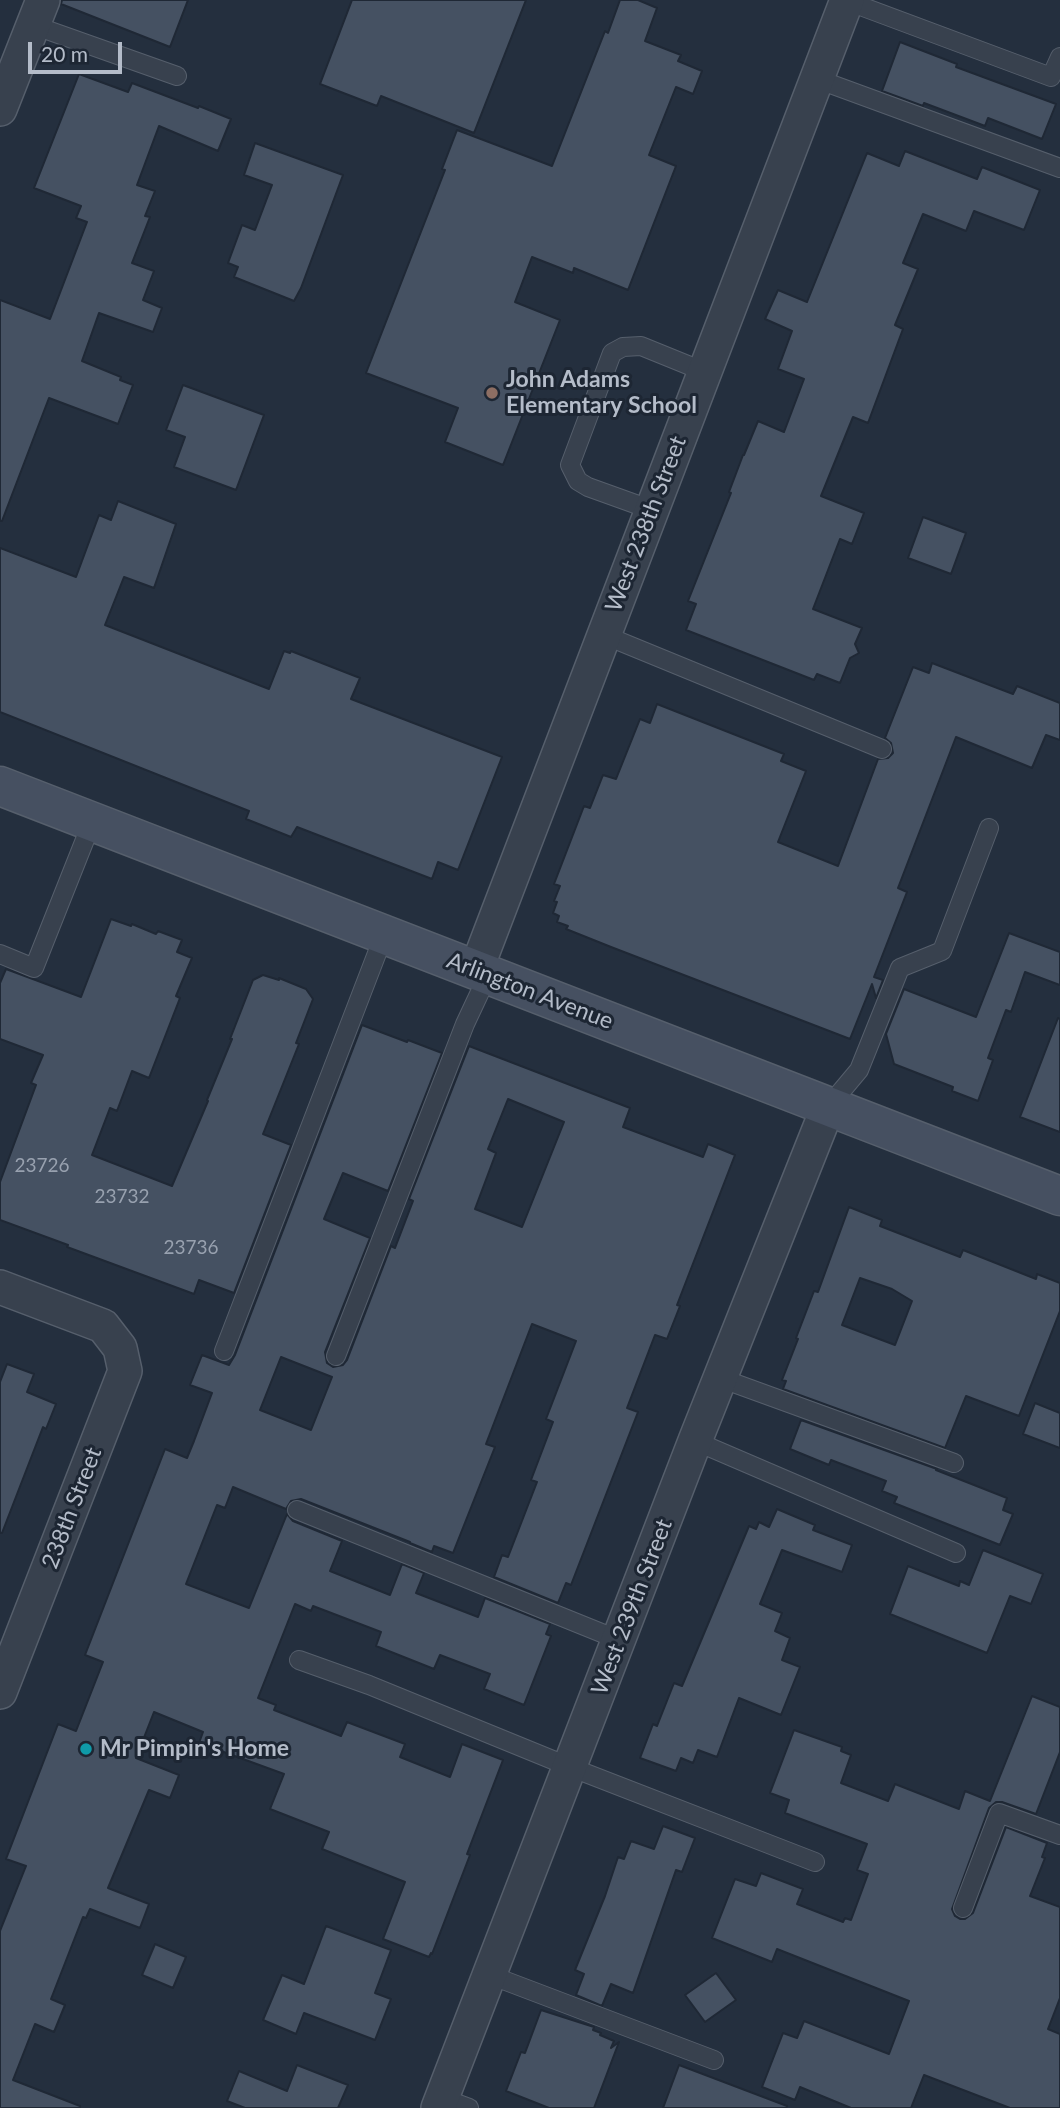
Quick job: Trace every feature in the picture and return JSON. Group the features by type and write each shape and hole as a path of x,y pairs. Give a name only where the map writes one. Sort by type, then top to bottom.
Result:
{"main road":[{"name":"Arlington Avenue","path":"5,793 92,822 1060,1196"}],"street":[{"name":"West 238th Street","path":"482,973 604,635 847,0"},
{"path":"0,109 38,12"},
{"name":"West 239th Street","path":"450,2105 489,1975 695,1441 828,1107"},
{"name":"238th Street","path":"0,1287 103,1326 120,1348 125,1371 4,1673"}],"lane":[{"path":"847,0 1051,78 1060,57"},
{"path":"38,12 177,76"},
{"path":"817,79 1060,168"},
{"path":"652,510 588,487 578,481 570,465 612,353 624,347 641,346 705,372"},
{"path":"604,635 882,749"},
{"path":"0,954 34,968 92,822"},
{"path":"828,1107 859,1070 900,968 942,951 989,828"},
{"path":"224,1351 384,935"},
{"path":"336,1356 465,1024 482,973"},
{"path":"720,1378 954,1463"},
{"path":"695,1441 956,1553"},
{"path":"297,1510 619,1640"},
{"path":"299,1660 369,1685 570,1767 815,1861"},
{"path":"963,1908 999,1812 1060,1835"},
{"path":"489,1975 714,2060"}],"building":[{"path":"62,0 188,0 170,47 61,4"},
{"path":"352,0 526,0 474,133 381,96 377,106 320,84"},
{"path":"620,0 638,0 657,8 645,41 681,55 678,61 702,71 693,94 676,87 649,155 676,166 628,290 574,268 573,273 532,257 515,302 560,320 503,465 445,442 458,408 366,373 445,170 442,169 457,130 552,166 605,31 608,33"},
{"path":"900,42 957,64 956,67 1056,104 1042,139 988,118 985,126 924,103 923,106 882,91"},
{"path":"79,74 128,92 132,83 231,119 218,151 159,126 137,185 155,191 145,216 150,217 132,263 154,271 143,300 162,308 153,332 99,313 82,361 121,377 120,380 133,385 118,424 49,398 0,521 0,300 50,319 87,222 76,218 81,206 34,188"},
{"path":"255,143 343,175 294,301 234,277 238,267 228,263 242,225 255,230 272,185 244,175"},
{"path":"905,151 977,179 982,167 1040,190 1024,230 974,211 966,231 923,214 903,263 918,269 895,325 903,329 868,423 853,417 821,496 864,513 852,544 840,539 813,609 862,628 855,644 859,653 850,658 840,683 817,674 814,680 686,630 696,604 688,601 758,421 784,432 804,379 778,369 792,331 765,319 778,290 807,302 867,153 899,166"},
{"path":"183,385 264,415 236,490 174,467 185,437 166,430"},
{"path":"118,501 176,524 154,588 124,577 105,625 269,689 284,651 291,651 360,678 351,699 502,757 458,870 438,862 432,879 297,827 291,837 246,819 249,811 0,712 0,548 76,577 99,515 111,520"},
{"path":"923,517 966,533 951,574 908,558"},
{"path":"932,663 1013,694 1017,686 1060,703 1060,740 1046,735 1032,768 956,737 898,888 907,892 874,977 883,980 876,998 872,984 850,1039 611,947 566,929 568,926 557,922 559,916 553,913 557,902 554,901 560,886 554,884 584,806 590,808 603,775 616,779 640,719 650,723 657,704 784,754 781,761 806,771 778,842 838,866 878,759 888,758 893,753 891,743 885,738 913,667 929,673"},
{"path":"111,919 182,940 177,952 192,958 176,996 180,998 149,1078 132,1071 117,1111 110,1108 92,1155 172,1186 208,1101 253,980 263,975 279,978 306,989 313,999 296,1043 299,1044 263,1134 291,1145 234,1293 199,1280 194,1294 0,1220 0,1182 36,1085 31,1083 43,1055 0,1039 0,983 6,969 81,997"},
{"path":"1009,933 1060,952 1060,985 1025,972 1011,1012 1006,1010 988,1058 993,1060 978,1101 952,1091 953,1087 894,1064 886,1034 904,989 976,1017"},
{"path":"1058,1018 1060,1019 1060,1132 1020,1117"},
{"path":"362,1025 442,1053 388,1191 343,1173 324,1219 370,1238 325,1352 327,1363 333,1367 343,1365 347,1360 391,1246 395,1248 413,1201 409,1199 469,1046 630,1108 623,1127 703,1157 708,1144 735,1155 677,1305 680,1306 667,1339 655,1335 627,1408 638,1412 571,1585 566,1583 558,1603 494,1577 502,1555 508,1557 537,1482 531,1480 553,1422 546,1419 576,1341 532,1324 486,1444 495,1447 453,1553 434,1546 432,1552 301,1499 291,1501 286,1509 233,1487 225,1508 217,1505 186,1584 249,1608 287,1514 293,1521 342,1541 330,1571 390,1595 402,1564 424,1573 416,1593 478,1617 485,1598 550,1624 546,1634 551,1636 524,1705 484,1689 490,1674 440,1655 434,1669 376,1646 381,1632 313,1606 311,1611 295,1604 258,1698 276,1705 274,1710 341,1736 347,1722 405,1744 400,1757 450,1777 462,1744 503,1760 432,1954 429,1957 383,1939 405,1882 322,1849 329,1832 270,1809 284,1774 199,1743 203,1732 154,1712 136,1758 179,1775 170,1798 149,1790 108,1888 149,1904 140,1928 90,1909 86,1918 83,1917 51,1999 65,2005 54,2032 35,2024 13,2080 80,2108 0,2108 0,1931 26,1866 6,1859 58,1724 76,1731 103,1662 85,1655 165,1449 187,1458 194,1441 212,1393 190,1385 202,1355 229,1365","holes":["508,1099 564,1122 522,1227 475,1209 496,1153 488,1149","281,1357 332,1377 311,1430 260,1410"]},
{"path":"849,1207 882,1220 880,1226 960,1257 963,1250 1036,1279 1037,1274 1060,1283 1060,1311 1019,1416 966,1396 945,1448 783,1389 786,1381 782,1380 798,1339 796,1338 814,1291 818,1292","holes":["860,1278 892,1289 912,1301 895,1345 842,1325"]},
{"path":"7,1364 34,1374 27,1392 56,1404 46,1429 43,1427 0,1533 0,1382"},
{"path":"1035,1403 1060,1413 1060,1448 1023,1434"},
{"path":"801,1420 937,1469 1007,1498 1003,1510 1013,1514 1000,1545 894,1503 897,1497 882,1491 886,1481 831,1460 829,1465 790,1449"},
{"path":"777,1509 815,1525 813,1530 852,1545 842,1572 782,1550 760,1604 782,1613 775,1631 790,1638 782,1660 800,1667 781,1715 739,1698 717,1757 698,1750 693,1763 681,1758 676,1771 640,1758 653,1724 657,1726 674,1683 682,1686 749,1526 756,1529 759,1522 769,1527"},
{"path":"983,1550 1043,1574 1031,1604 1010,1596 987,1653 890,1614 908,1566 959,1586 960,1581 969,1585"},
{"path":"1032,1696 1060,1707 1060,1752 1036,1814 1002,1802 996,1802 989,1808 952,1909 960,1919 973,1913 1006,1827 1047,1843 1042,1857 1045,1858 1030,1896 1060,1907 1060,1998 1048,2029 1060,2034 1060,2108 1010,2108 924,2075 911,2108 851,2108 800,2087 795,2100 762,2087 783,2033 797,2038 804,2021 889,2054 909,2001 777,1949 772,1962 712,1938 735,1879 756,1886 761,1873 803,1889 797,1904 843,1922 845,1918 851,1920 868,1874 857,1870 867,1844 785,1813 789,1800 770,1793 794,1730 842,1747 841,1751 851,1755 841,1783 888,1801 895,1784 959,1809 965,1791 990,1801"},
{"path":"663,1826 695,1838 682,1872 676,1870 633,1993 611,1984 602,2006 576,1995 584,1974 575,1970 618,1857 624,1859 631,1841 654,1849"},
{"path":"326,1926 391,1950 375,1993 391,1999 375,2040 304,2013 296,2034 263,2020 282,1975 304,1984"},
{"path":"155,1944 186,1957 173,1988 142,1975"},
{"path":"716,1973 736,2000 705,2022 685,1995"},
{"path":"541,2010 594,2027 593,2030 601,2033 600,2035 614,2041 611,2048 619,2042 594,2108 549,2108 506,2091 521,2052 525,2053"},
{"path":"297,2065 348,2085 338,2108 245,2108 227,2101 239,2071 287,2091"},
{"path":"679,2065 787,2106 663,2108"}],"place":[{"name":"John Adams Elementary School","path":"492,393"},
{"name":"Mr Pimpin's Home","path":"86,1749"}]}
